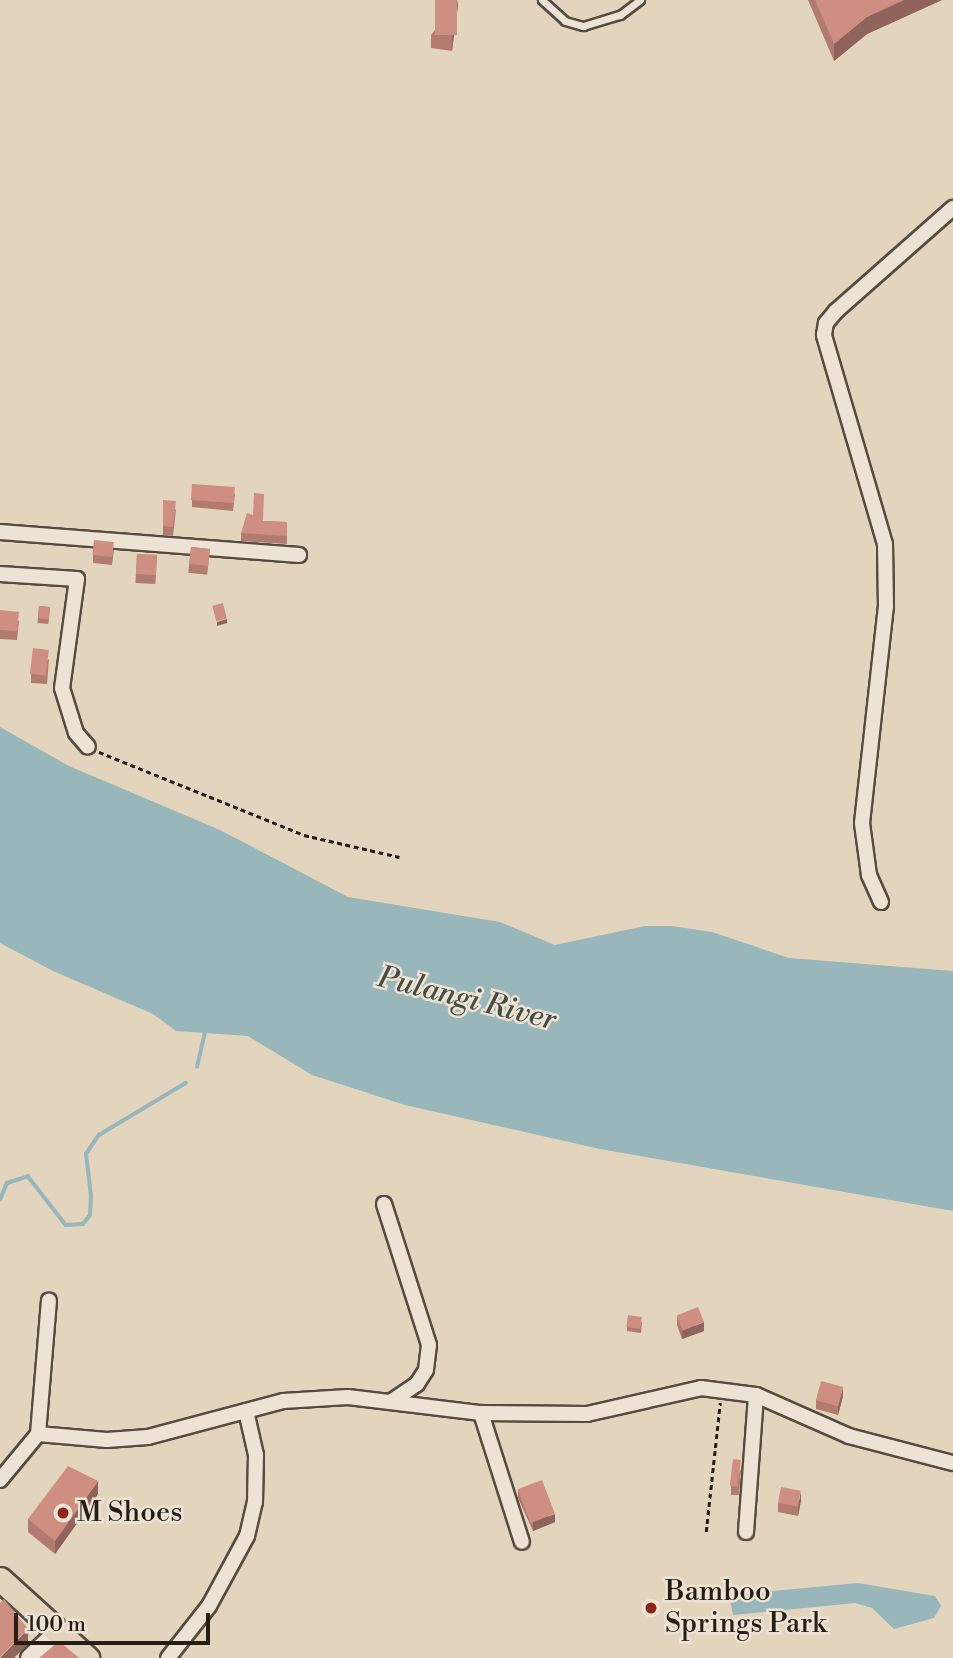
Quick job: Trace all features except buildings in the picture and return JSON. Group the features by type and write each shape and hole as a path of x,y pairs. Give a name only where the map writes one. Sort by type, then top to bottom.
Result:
{"highway":[{"path":"0,1579 87,1658"}],"street":[{"path":"881,902 863,853 862,823 886,607 886,544 824,335 836,310 953,208"},
{"path":"0,532 299,555"},
{"path":"0,574 77,579 62,688 76,733 88,747"},
{"path":"384,1204 429,1345 426,1370 417,1384 393,1401"},
{"path":"0,1479 38,1434 49,1300"},
{"path":"38,1434 125,1440 246,1411 320,1397 393,1401 481,1413 587,1414 675,1391 722,1389 755,1395 849,1436 953,1463"},
{"path":"746,1532 755,1395"},
{"path":"168,1658 209,1606 247,1536 255,1502 257,1455 246,1411"},
{"path":"481,1413 522,1542"},
{"path":"30,1658 59,1631"}],"lane":[{"path":"542,0 565,22 583,26 620,15 640,0"}],"path":[{"path":"88,747 304,835 399,857"},
{"path":"706,1532 722,1389"}],"water":[{"name":"Pulangi River","path":"0,727 69,766 220,830 348,897 500,922 555,945 645,926 672,926 712,932 789,958 953,971 953,1211 600,1149 405,1105 312,1075 248,1036 176,1031 153,1014 53,971 0,943"},
{"path":"858,1583 935,1596 941,1606 934,1618 894,1629 872,1608 855,1603 733,1615 729,1595"}],"waterway":[{"path":"197,1067 205,1031"},
{"path":"0,1200 7,1183 28,1176 66,1225 83,1224 90,1215 91,1196 86,1154 99,1135 186,1083"}],"place":[{"name":"M Shoes","path":"63,1513"},
{"name":"Bamboo Springs Park","path":"651,1608"}]}
